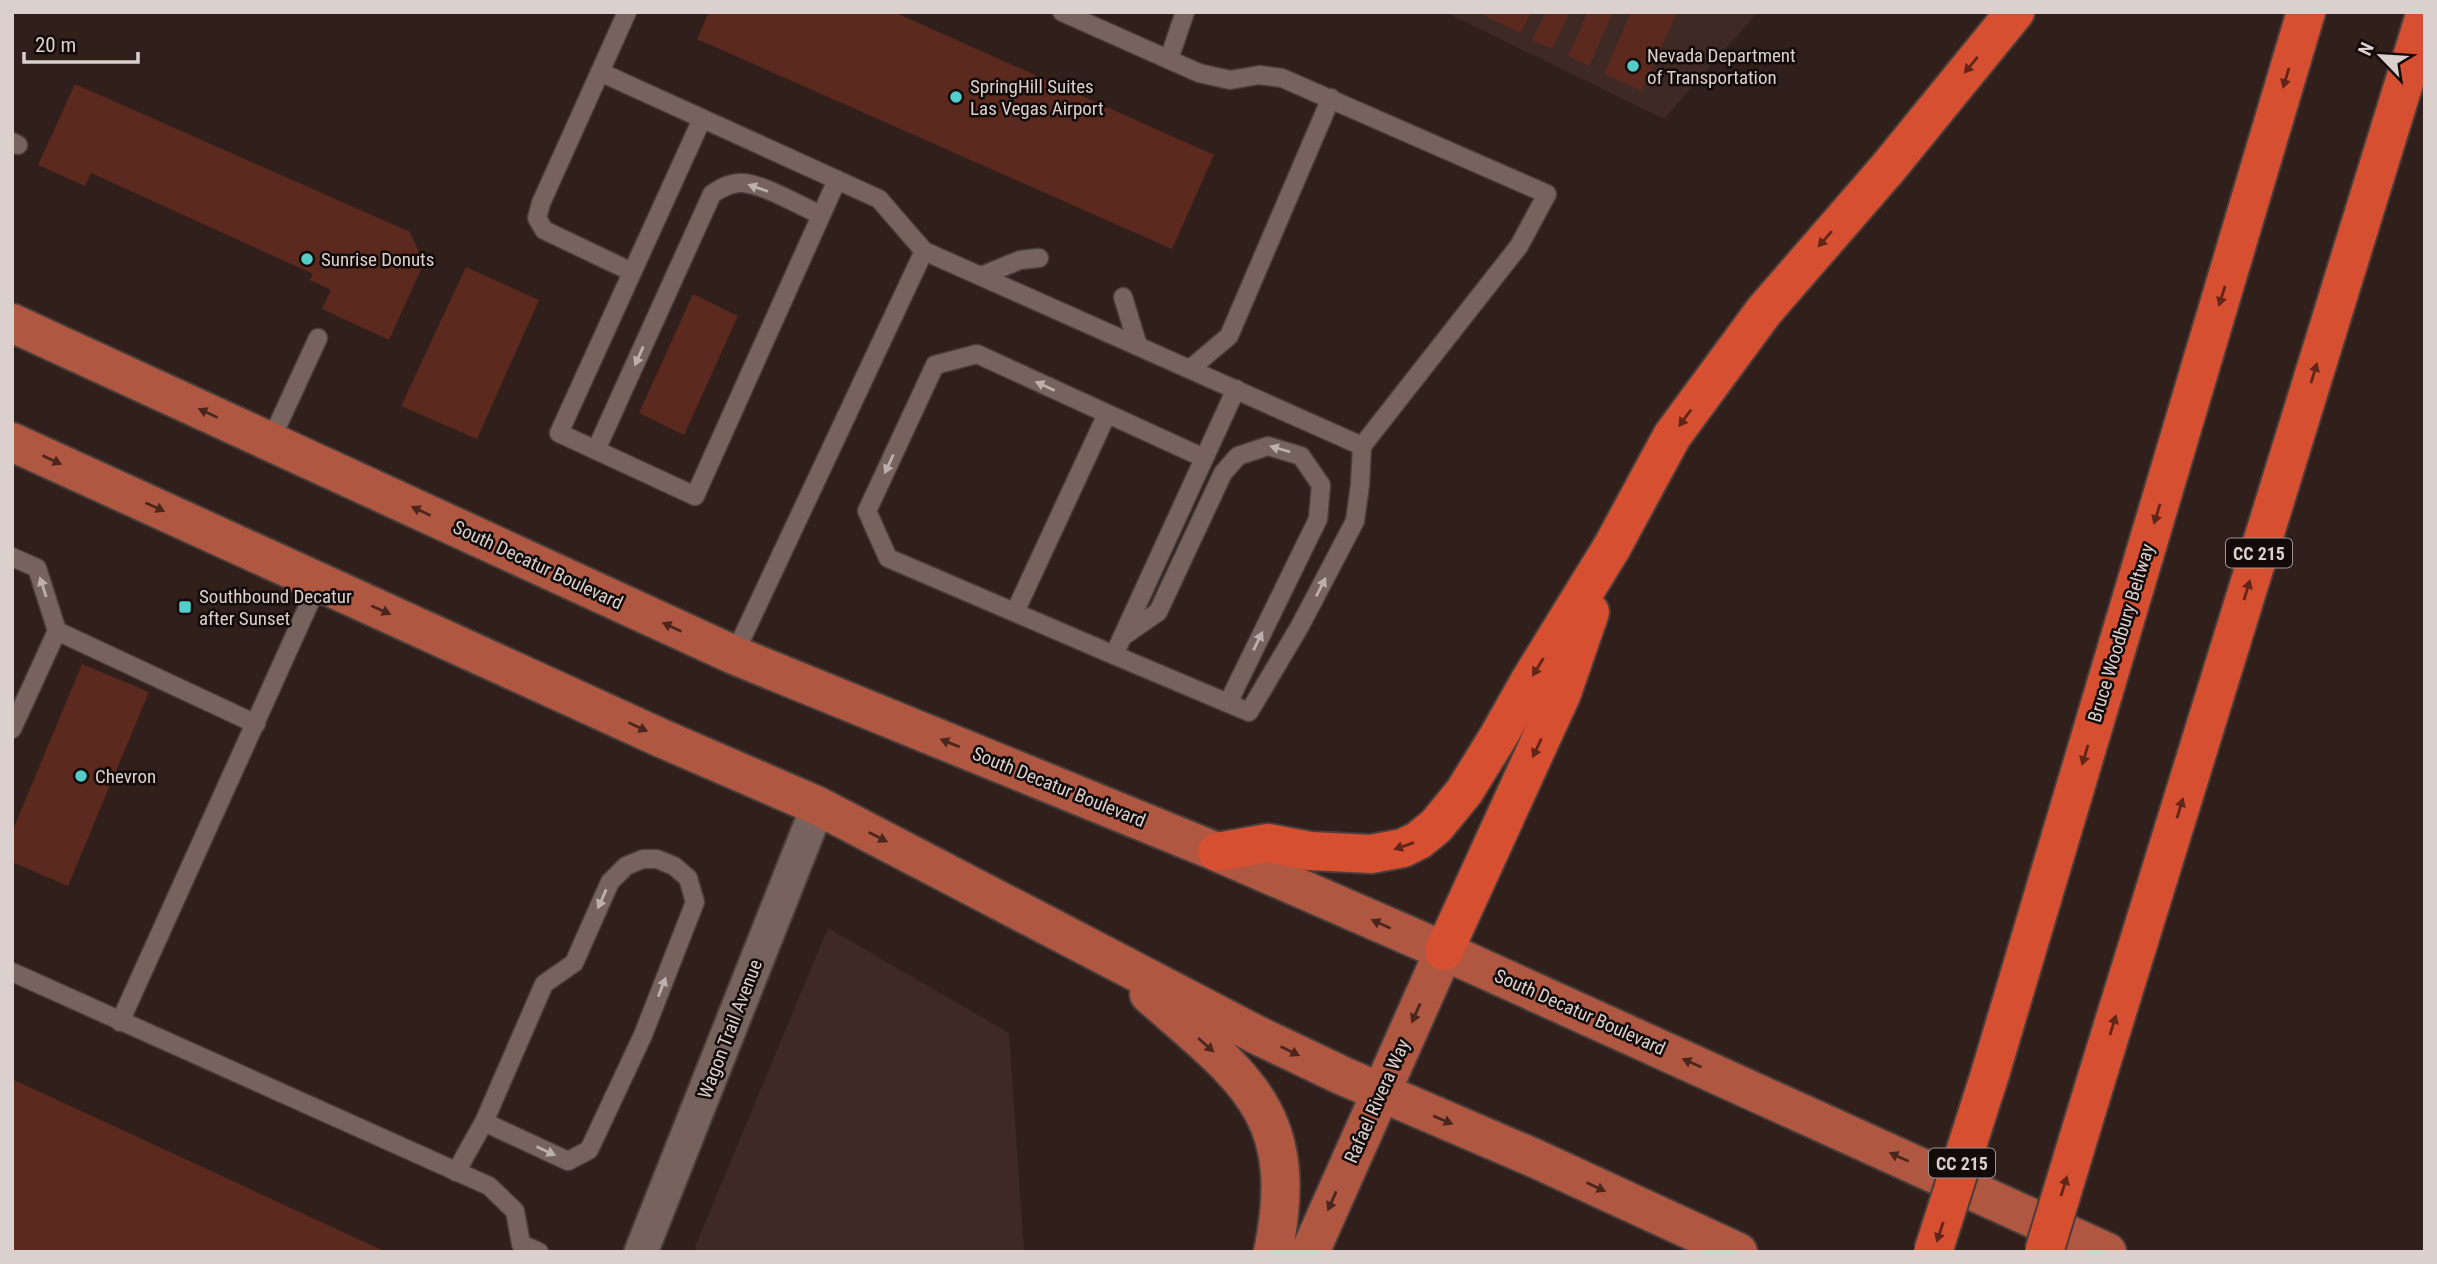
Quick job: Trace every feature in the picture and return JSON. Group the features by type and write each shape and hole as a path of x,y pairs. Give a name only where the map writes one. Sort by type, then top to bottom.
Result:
{"highway":[{"path":"1217,852 1268,843 1310,851 1371,854 1403,848 1419,841 1436,825 1464,792 1612,547 1672,436 1764,311 1888,168 2015,12"},
{"name":"Bruce Woodbury Beltway","path":"1933,1252 1990,1074 2306,12"},
{"name":"CC 215","path":"2044,1252 2425,15"},
{"path":"1444,951 1562,693 1612,547"}],"main road":[{"name":"South Decatur Boulevard","path":"12,323 734,655 1217,852 1444,951 2107,1252"},
{"path":"12,442 661,738 818,806 1257,1035 1380,1094 1534,1158 1738,1252"},
{"path":"1100,951 1238,1073 1254,1095 1268,1120 1281,1168 1282,1199 1273,1252"},
{"name":"Rafael Rivera Way","path":"1310,1252 1444,951"}],"street":[{"name":"Wagon Trail Avenue","path":"641,1252 818,806"}],"lane":[{"path":"627,12 541,203 537,218 544,230 632,272"},
{"path":"1062,12 1199,73 1230,80 1259,75 1282,78 1547,194 1519,246 1362,446 1355,521 1300,626 1249,712 888,558 867,511 935,365 977,354 1204,458"},
{"path":"1169,59 1185,12"},
{"path":"600,72 879,199 924,251 1362,446"},
{"path":"1190,369 1230,335 1331,98"},
{"path":"702,119 559,433 695,496 836,180"},
{"path":"596,450 712,194 724,186 743,183 821,215"},
{"path":"734,655 924,251"},
{"path":"981,276 1020,260 1039,258"},
{"path":"1123,297 1138,346"},
{"path":"270,442 318,338"},
{"path":"1114,654 1236,389"},
{"path":"1015,612 1107,414"},
{"path":"1122,637 1158,612 1223,473 1238,456 1268,446 1301,456 1321,485 1318,519 1228,703"},
{"path":"12,557 37,568 57,631 12,729"},
{"path":"120,1022 319,582"},
{"path":"57,631 256,724"},
{"path":"456,1172 484,1122 544,984 574,963 610,882 626,866 643,859 657,859 674,866 688,878 695,902 643,1035 589,1150 568,1161 484,1122"},
{"path":"12,972 489,1186 515,1212 519,1248 540,1252"}],"shaded area":[{"name":"Nevada Department of Transportation","path":"1445,12 1758,12 1664,119"},
{"path":"828,928 1009,1033 1024,1252 693,1252"}],"building":[{"name":"SpringHill Suites Las Vegas Airport","path":"709,12 894,12 1214,155 1172,249 697,39"},
{"path":"1484,12 1531,12 1521,33 1483,15"},
{"path":"1546,12 1570,12 1552,49 1532,40"},
{"path":"1588,12 1613,12 1589,66 1568,56"},
{"path":"1631,12 1677,12 1642,91 1604,74"},
{"path":"75,84 410,232 424,263 389,340 322,309 331,290 310,280 313,274 91,173 85,186 38,165"},
{"path":"466,267 539,300 477,439 401,406"},
{"path":"693,294 738,316 684,435 639,413"},
{"path":"82,664 149,692 68,886 12,862 12,832"},
{"path":"12,1079 386,1252 12,1252"}],"place":[{"name":"Nevada Department of Transportation","path":"1633,66"},
{"name":"SpringHill Suites Las Vegas Airport","path":"956,97"},
{"name":"Sunrise Donuts","path":"307,259"},
{"name":"Southbound Decatur after Sunset","path":"185,607"},
{"name":"Chevron","path":"81,776"}]}
